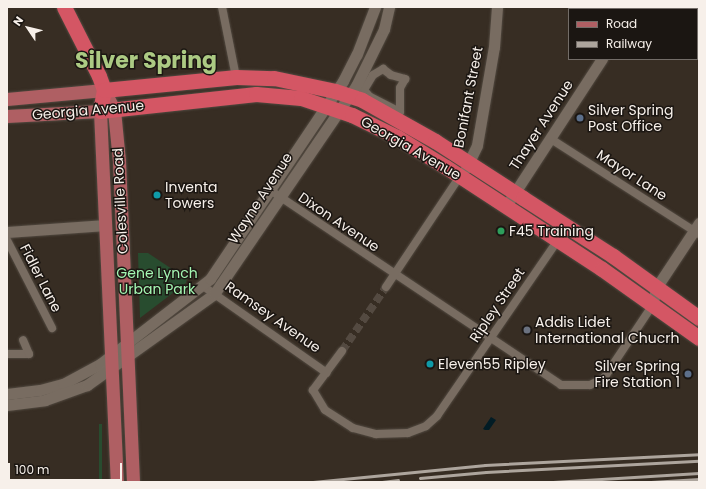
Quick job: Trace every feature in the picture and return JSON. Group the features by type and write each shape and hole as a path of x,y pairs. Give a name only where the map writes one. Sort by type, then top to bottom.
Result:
{"highway":[{"path":"64,7 104,90"},
{"name":"Georgia Avenue","path":"104,90 236,77 274,78 335,90 378,108 470,164 567,226 699,318"},
{"name":"Colesville Road","path":"104,90 107,111"},
{"name":"Georgia Avenue","path":"107,111 241,94 301,98 333,108 397,137 460,176 558,240 699,338"}],"main road":[{"name":"Georgia Avenue","path":"7,99 104,90"},
{"name":"Georgia Avenue","path":"7,116 107,111"},
{"name":"Colesville Road","path":"107,111 106,225 117,482"},
{"name":"Colesville Road","path":"107,111 119,161 133,482"}],"street":[{"path":"222,7 236,77"},
{"name":"Wayne Avenue","path":"7,405 66,394 87,385 112,370 214,294 279,198 333,108 335,90 357,54 375,7"},
{"name":"Wayne Avenue","path":"7,394 40,390 63,384 111,356 203,286 270,190 333,108 350,96 381,36 389,7"},
{"name":"Bonifant Street","path":"386,287 460,176 470,164 477,145 497,7"},
{"name":"Thayer Avenue","path":"506,206 601,60"},
{"path":"383,69 391,75 405,79 400,88 400,112 370,97 364,90 373,75 383,69"},
{"name":"Mayor Lane","path":"551,139 697,229"},
{"name":"Dixon Avenue","path":"270,190 279,198 561,385 590,385 604,378 652,306"},
{"path":"7,232 106,225"},
{"name":"Ripley Street","path":"326,373 313,390 326,410 352,428 386,435 417,431 437,416 567,226"},
{"path":"652,306 656,288 697,229"},
{"name":"Fidler Lane","path":"7,240 52,328"},
{"name":"Ramsey Avenue","path":"203,286 326,373"},
{"path":"7,354 30,354 23,340"},
{"path":"326,373 342,351"}],"green space":[{"name":"Gene Lynch Urban Park","path":"138,253 148,253 187,279 186,283 140,318"},
{"path":"99,424 102,424 102,482 99,482"}],"water":[{"path":"491,417 496,420 489,430 483,429"}],"tunnel":[{"path":"342,351 386,287"}],"railway":[{"path":"313,482 485,465 699,454"},
{"path":"420,478 486,472 699,461"},
{"path":"553,482 699,473"},
{"path":"651,482 699,479"},
{"path":"382,482 398,480"}],"place":[{"name":"Silver Spring Post Office","path":"580,118"},
{"name":"Inventa Towers","path":"157,195"},
{"name":"F45 Training","path":"501,231"},
{"name":"Addis Lidet International Chucrh","path":"527,330"},
{"name":"Eleven55 Ripley","path":"430,364"},
{"name":"Silver Spring Fire Station 1","path":"688,374"}],"district":[{"name":"Silver Spring","path":"146,61"}]}
